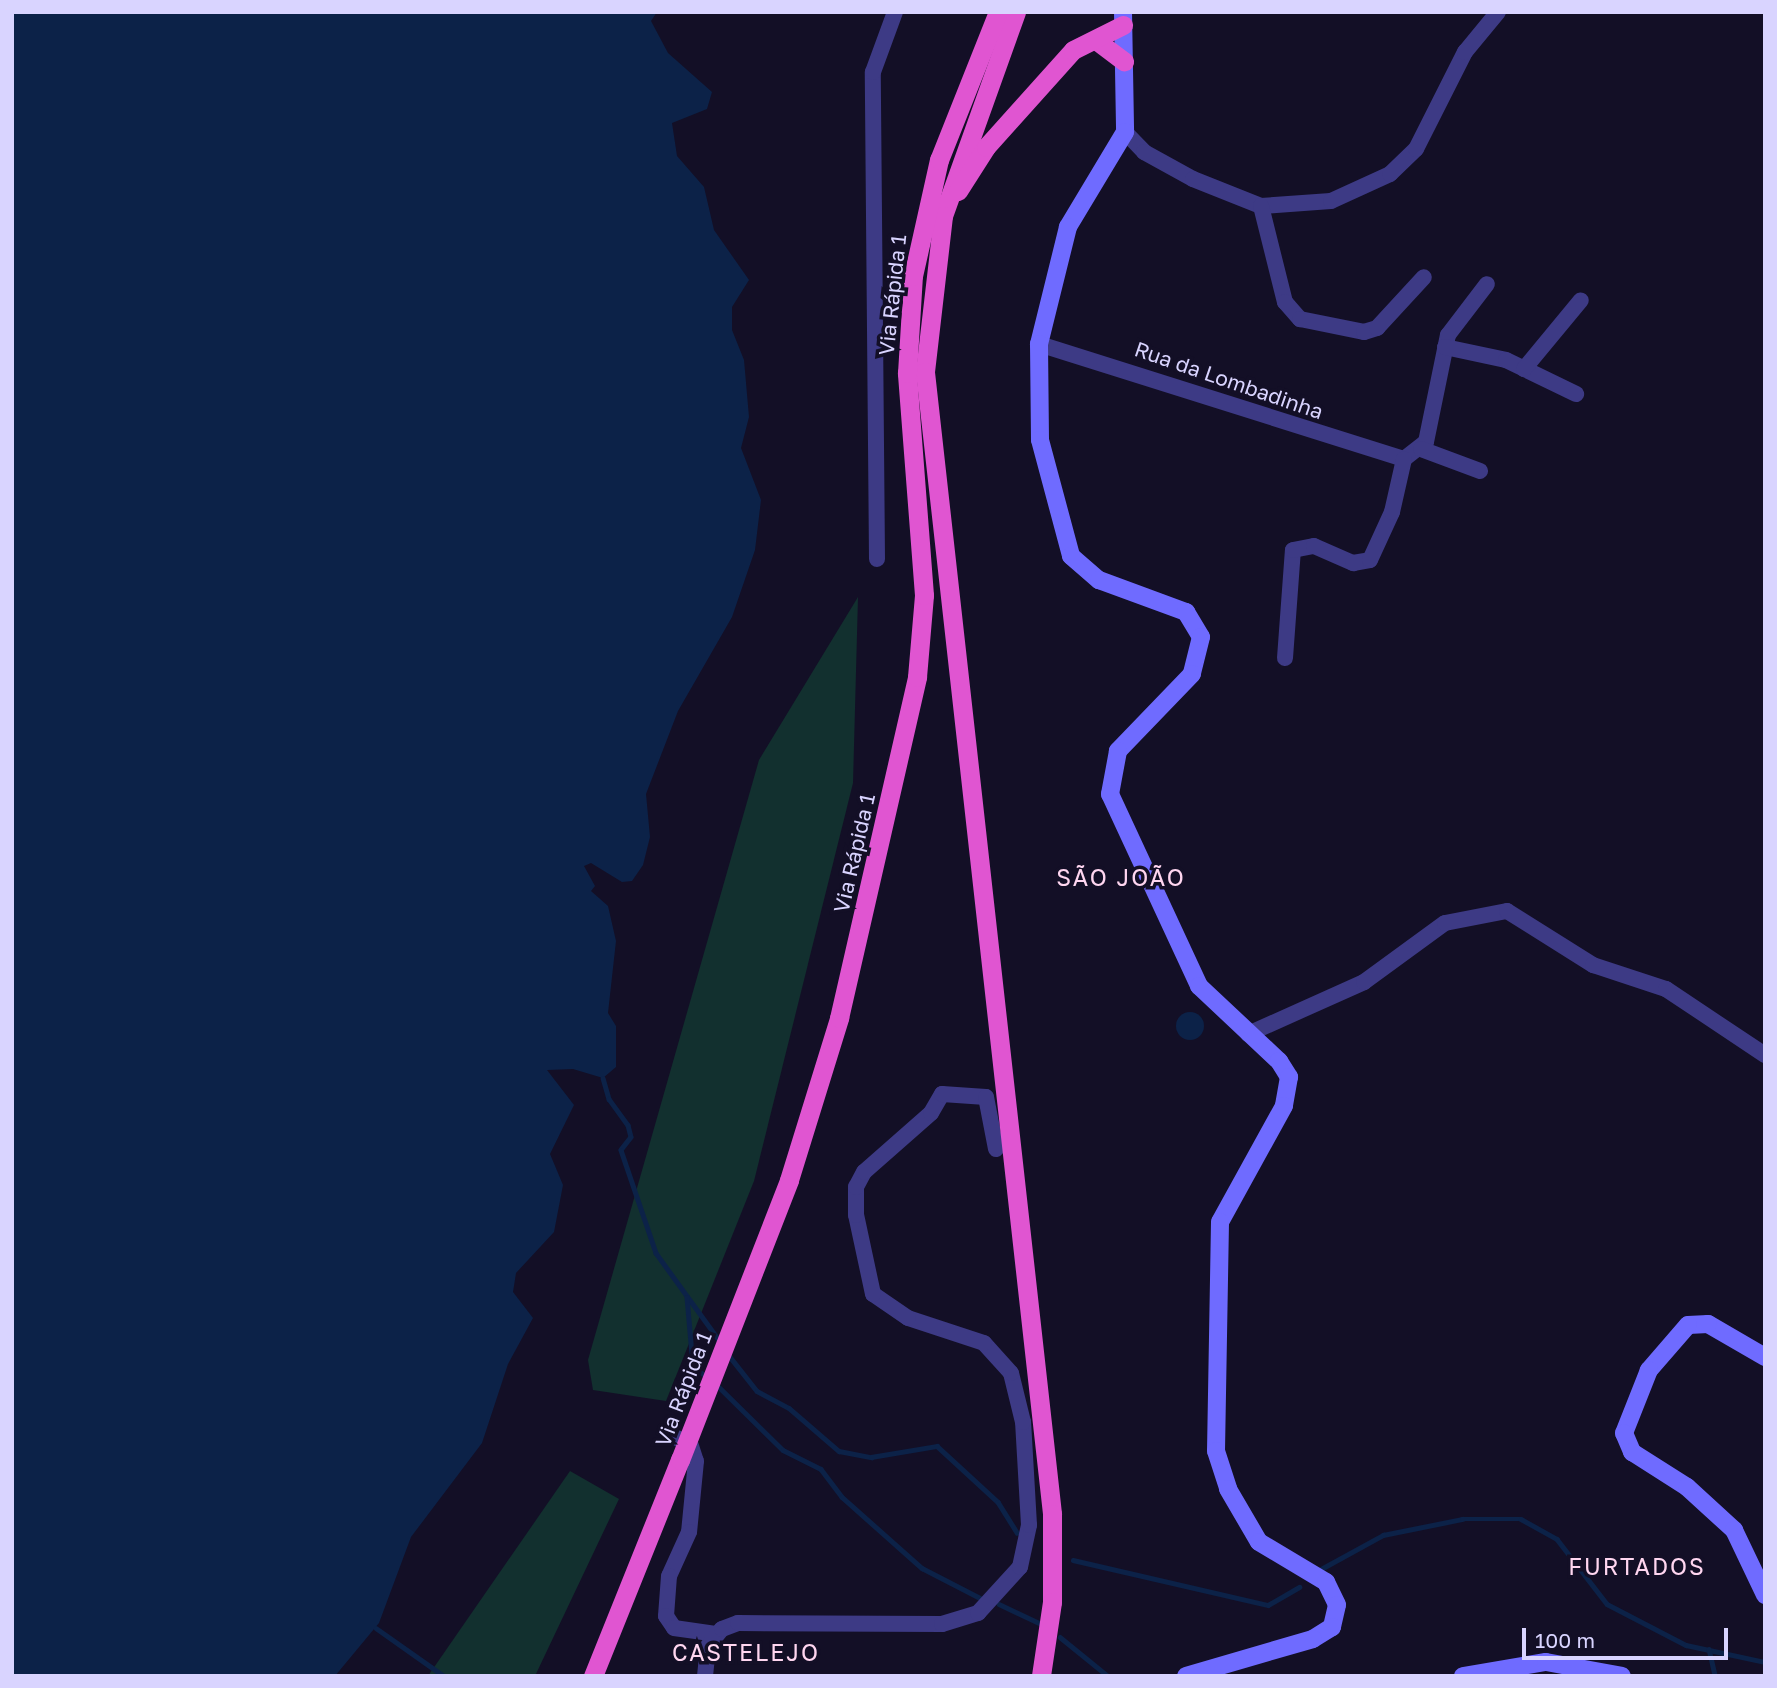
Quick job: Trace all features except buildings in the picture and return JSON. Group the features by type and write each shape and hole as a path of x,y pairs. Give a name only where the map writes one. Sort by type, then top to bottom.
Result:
{"highway":[{"name":"Via Rápida 1","path":"593,1676 789,1180 839,1018 866,904 924,621 907,373 914,276 939,160 998,12"},
{"name":"Via Rápida 1","path":"1016,12 943,216 926,327 930,457 1052,1514 1052,1602 1041,1676"},
{"path":"943,216 986,147 1073,50 1097,41 1123,19"},
{"path":"1097,41 1124,61"}],"main road":[{"path":"1123,19 1125,132 1073,214 1040,344 1040,440 1071,556 1099,580 1186,612 1201,637 1192,674 1118,751 1110,794 1194,975 1248,1034 1279,1060 1289,1094 1220,1222 1217,1461 1259,1542 1326,1582 1336,1617 1313,1639 1186,1676"},
{"path":"1765,1357 1707,1324 1688,1325 1649,1370 1623,1433 1632,1452 1687,1487 1734,1530 1765,1595"},
{"path":"1462,1676 1559,1662 1622,1676"}],"street":[{"path":"877,559 873,72 895,12"},
{"path":"1125,132 1144,152 1194,179 1261,206 1331,201 1390,174 1416,149 1465,52 1498,12"},
{"path":"1261,206 1284,302 1300,319 1364,332 1377,328 1424,277"},
{"path":"1285,658 1293,550 1314,546 1353,563 1370,560 1392,512 1404,459 1421,449 1451,328 1487,284"},
{"path":"1524,369 1581,300"},
{"name":"Rua da Lombadinha","path":"1040,344 1404,459"},
{"path":"1445,347 1524,369 1576,394"},
{"path":"1421,449 1480,471"},
{"path":"1248,1034 1364,982 1445,923 1507,911 1593,965 1666,989 1765,1055"},
{"path":"668,1435 690,1443 696,1461 690,1532 668,1576 666,1616 674,1628 716,1634 738,1623 943,1624 978,1614 1020,1567 1029,1525 1023,1422 1011,1373 984,1343 898,1314 873,1294 856,1215 856,1187 864,1172 932,1113 942,1094 986,1097 996,1149"},
{"path":"705,1676 704,1656 716,1634"}],"green space":[{"path":"858,597 853,783 754,1181 666,1401 593,1390 588,1360 759,760"},
{"path":"570,1471 619,1499 535,1676 428,1676"}],"water":[{"path":"12,12 657,12 651,21 668,53 712,92 707,109 672,123 677,156 704,187 714,230 749,280 732,307 732,330 744,360 749,417 741,448 761,500 755,550 732,617 678,711 646,794 650,837 643,865 632,881 622,882 591,863 584,866 595,886 591,891 608,906 616,941 608,1013 616,1026 616,1067 603,1078 573,1069 547,1070 574,1105 550,1154 563,1185 554,1232 516,1273 513,1292 533,1318 508,1364 482,1443 411,1537 379,1623 335,1676 12,1676"},
{"path":"1190,1012 1200,1016 1204,1026 1200,1036 1190,1040 1180,1036 1176,1026 1180,1016"}],"waterway":[{"path":"603,1078 609,1099 628,1125 631,1137 621,1150 656,1253 719,1340"},
{"path":"687,1297 693,1366 706,1376"},
{"path":"727,1353 757,1391 789,1408 839,1451 871,1457 937,1446 998,1502 1017,1533"},
{"path":"716,1384 783,1450 821,1469 842,1497 922,1568 980,1598"},
{"path":"1321,1569 1383,1535 1462,1519 1521,1519 1557,1539 1607,1604 1686,1645 1765,1662"},
{"path":"1073,1560 1268,1605 1299,1587"},
{"path":"999,1604 1039,1623"},
{"path":"376,1628 444,1676"},
{"path":"1060,1637 1108,1676"},
{"path":"1709,1649 1715,1676"}],"district":[{"name":"SÃO JOÃO","path":"1121,877"},
{"name":"FURTADOS","path":"1637,1566"},
{"name":"CASTELEJO","path":"746,1652"}]}
